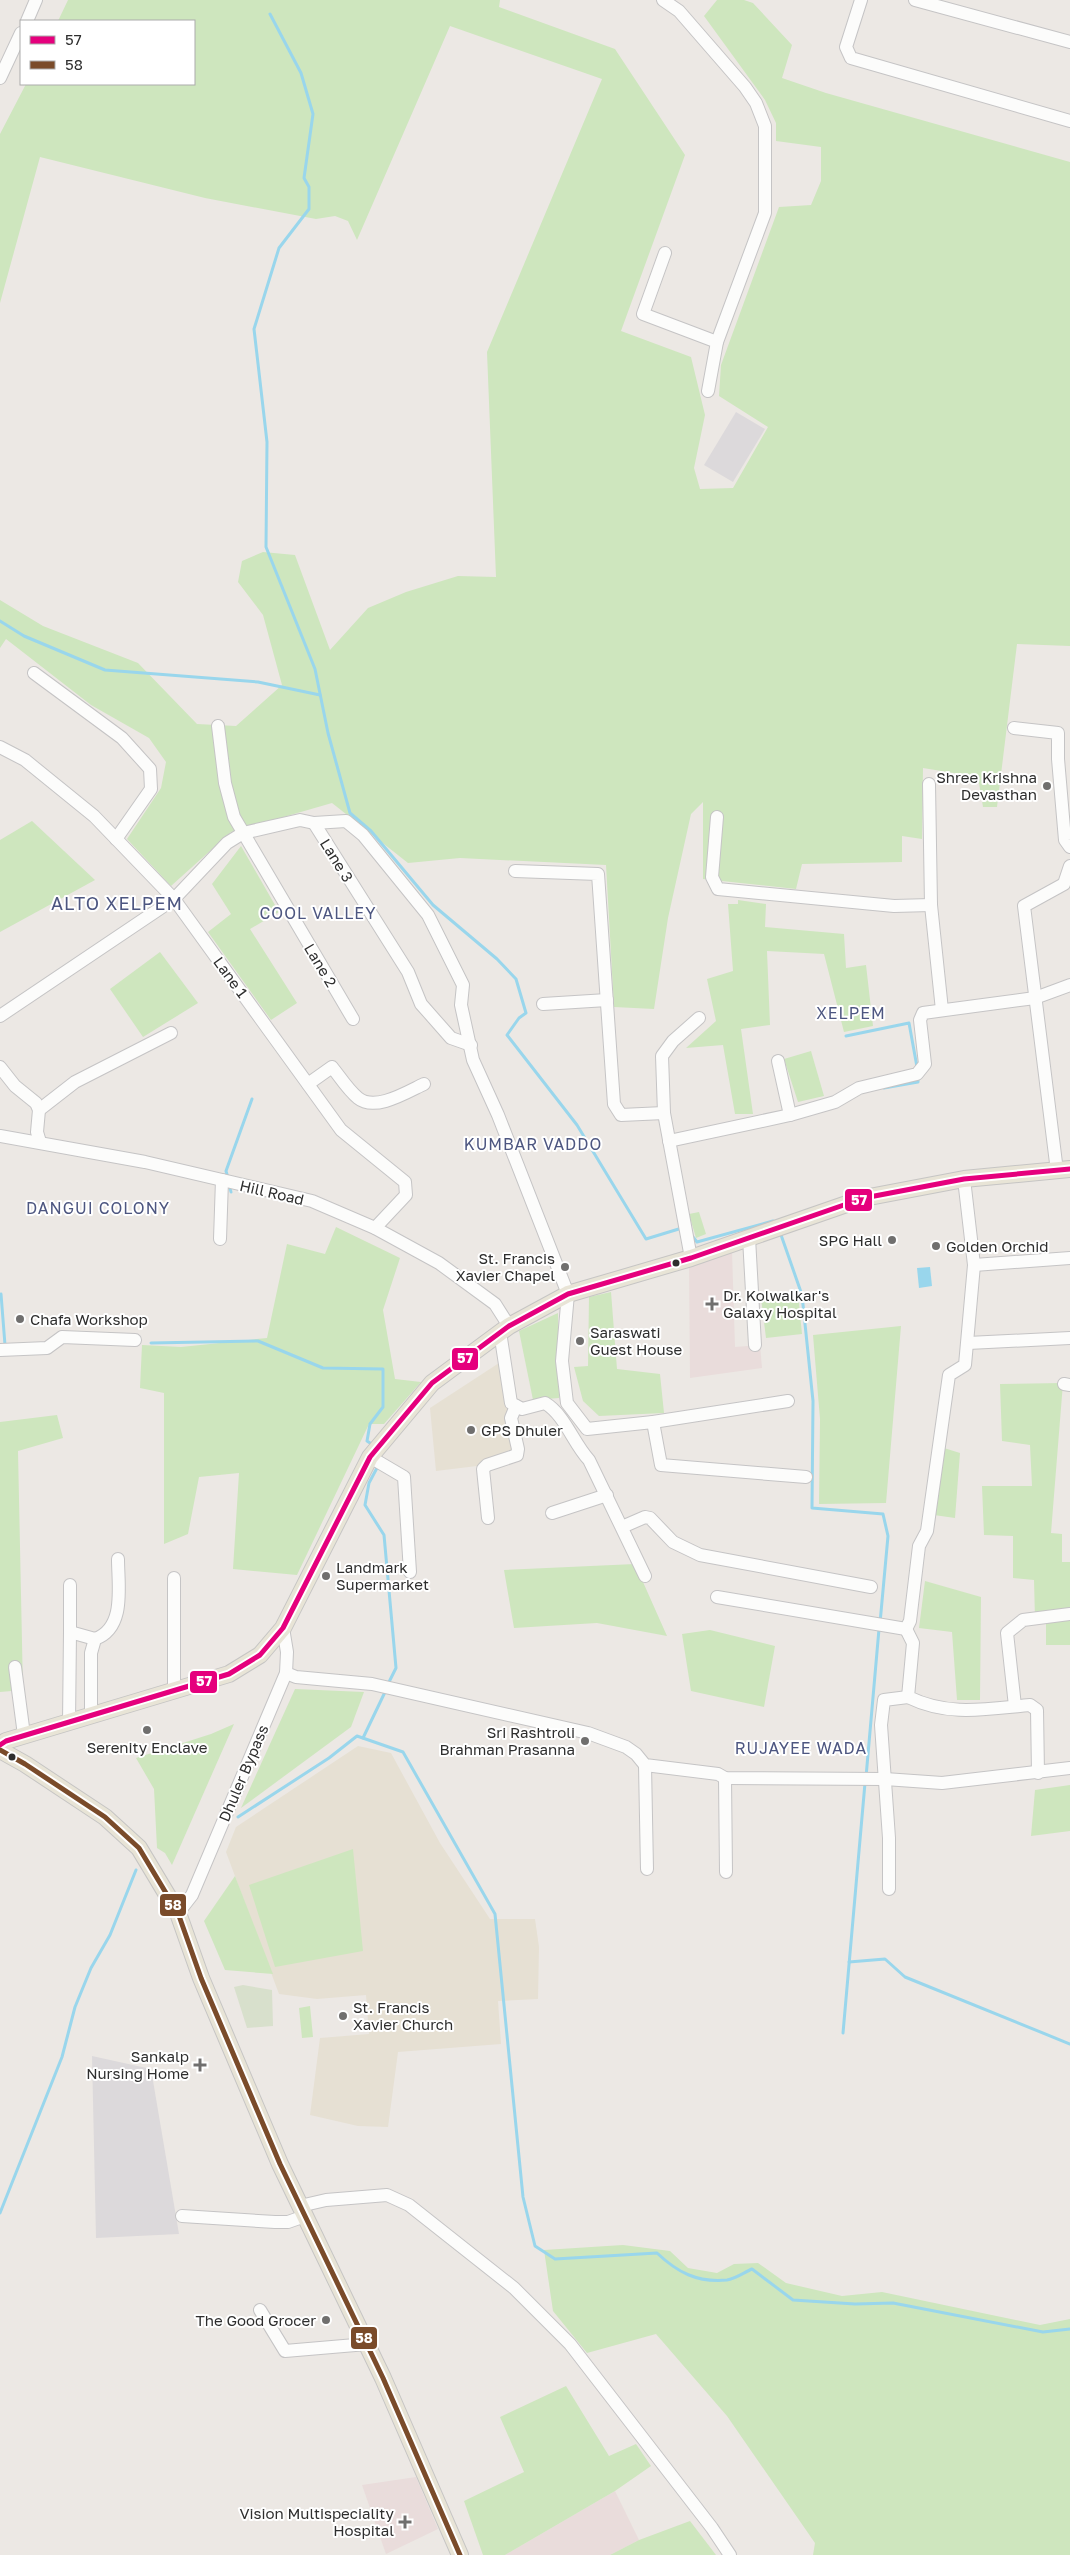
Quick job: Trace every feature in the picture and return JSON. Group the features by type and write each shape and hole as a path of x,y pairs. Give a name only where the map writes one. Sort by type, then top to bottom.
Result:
{"main road":[{"path":"0,1745 24,1735 229,1674 260,1655 283,1628 370,1457 432,1383 504,1329 568,1294 691,1258 864,1198 964,1179 1064,1170"},
{"path":"0,1750 25,1764 105,1817 139,1848 178,1913 201,1978 302,2211 367,2344 460,2555"}],"street":[{"path":"26,20 36,0"},
{"path":"663,0 678,11 745,87 756,103 765,126 765,213 717,342 708,390"},
{"path":"861,0 846,47 851,58 1070,121"},
{"path":"915,0 955,6 1070,42"},
{"path":"0,78 5,55 20,34"},
{"path":"665,253 643,314 717,342"},
{"path":"34,673 122,738 150,769 151,789 116,839"},
{"name":"Lane 2","path":"218,726 224,783 234,817 353,1019"},
{"path":"1014,728 1058,733 1064,758 1065,840 1070,847"},
{"name":"Lane 1","path":"0,747 32,766 94,816 174,899 341,1130 405,1182 406,1195 375,1228"},
{"path":"929,784 931,905 942,1010"},
{"path":"717,816 712,877 718,889 894,906 931,905"},
{"path":"0,1016 174,899 227,844 243,833 300,820 314,823 346,821 363,835 428,915 463,985 461,1005 473,1060 498,1115 568,1294 562,1361 566,1403 587,1429 654,1422 788,1402"},
{"name":"Lane 3","path":"314,823 408,972 421,1004 451,1038 471,1045"},
{"path":"1064,1170 1035,998 1024,906 1064,884 1070,866"},
{"path":"515,871 598,874 614,1104 621,1115 664,1113"},
{"path":"669,1141 790,1115 835,1102 859,1088 917,1074 925,1064 920,1020 923,1013 1035,998 1070,985"},
{"path":"543,1004 607,1000"},
{"path":"691,1258 664,1113 662,1056 673,1041 699,1018"},
{"path":"39,1110 75,1082 171,1033"},
{"path":"778,1061 790,1115"},
{"path":"0,1067 15,1086 36,1103 39,1110 37,1132 40,1142"},
{"path":"308,1084 332,1067 357,1097 364,1102 374,1104 424,1084"},
{"name":"Hill Road","path":"0,1136 40,1142 312,1201 375,1228 438,1263 495,1304 504,1329"},
{"path":"906,1629 910,1621 919,1546 927,1531 949,1375 964,1365 968,1343 974,1265 964,1179"},
{"path":"220,1239 222,1180"},
{"path":"749,1238 755,1345"},
{"path":"974,1265 1070,1258"},
{"path":"504,1329 511,1403 522,1409 545,1403 555,1409 578,1448 589,1460 645,1576"},
{"path":"0,1350 47,1348 62,1337 136,1340"},
{"path":"968,1343 1070,1338"},
{"path":"488,1518 482,1469 487,1465 517,1455 518,1449 510,1418 516,1406"},
{"path":"654,1422 662,1465 806,1477"},
{"path":"370,1457 404,1477 410,1572"},
{"path":"552,1513 607,1495"},
{"path":"622,1527 646,1517 650,1518 673,1542 700,1555 871,1587"},
{"path":"70,1632 95,1640 104,1636 114,1625 118,1608 118,1559"},
{"path":"174,1578 174,1690"},
{"path":"69,1723 70,1585"},
{"path":"717,1597 906,1629"},
{"path":"1015,1706 1007,1632 1023,1620 1070,1614"},
{"name":"Dhuler Bypass","path":"178,1913 192,1895 286,1673 287,1652 283,1628"},
{"path":"906,1629 913,1643 908,1697"},
{"path":"91,1716 92,1653 95,1640"},
{"path":"15,1667 24,1735"},
{"path":"286,1673 296,1677 372,1684 588,1733 626,1747 636,1754 645,1766 647,1869"},
{"path":"889,1889 889,1838 881,1725 884,1700 908,1697 925,1705 969,1712 1030,1705 1037,1710 1038,1773"},
{"path":"645,1766 718,1774 725,1778 885,1778 942,1783 1070,1768"},
{"path":"725,1778 726,1872"},
{"path":"182,2216 288,2222 302,2211 326,2200 387,2195 410,2205 514,2288 570,2344 712,2528 730,2555"},
{"path":"260,2310 285,2351 367,2344"}],"shaded area":[{"path":"736,412 765,429 733,482 704,465"},
{"name":"Dr. Kolwalkar's Galaxy Hospital","path":"732,1251 735,1347 760,1345 762,1368 690,1378 689,1264"},
{"name":"GPS Dhuler","path":"499,1363 514,1451 477,1466 436,1471 430,1408"},
{"path":"358,1746 391,1753 440,1843 490,1919 535,1919 539,1947 538,1999 498,2001 501,2044 398,2052 388,2127 358,2126 310,2115 320,2038 369,2034 366,1995 317,1999 279,1994 226,1852 236,1827"},
{"path":"92,2056 151,2069 179,2234 96,2238"},
{"name":"Vision Multispeciality Hospital","path":"416,2477 438,2529 386,2554 362,2485"},
{"path":"615,2491 639,2540 610,2555 505,2555"}],"green space":[{"path":"68,0 500,0 499,7 615,49 685,155 621,331 691,357 705,415 694,468 700,489 733,488 768,427 719,396 721,365 779,207 811,205 821,181 821,147 776,141 776,123 765,100 704,16 717,0 744,0 753,3 792,45 782,78 826,93 1070,162 1070,646 1017,644 997,807 983,807 978,777 923,768 922,839 902,836 902,862 802,864 796,889 703,879 703,802 691,814 668,918 654,1009 614,1007 606,865 460,858 408,863 332,803 231,832 171,886 127,839 161,788 166,762 149,738 91,705 6,639 0,648 0,600 43,626 138,663 197,724 236,726 282,685 263,615 238,582 242,561 263,552 295,555 330,650 368,608 406,592 458,576 496,577 487,352 602,79 450,26 357,240 348,221 335,216 316,219 205,198 40,157 0,303 0,134 25,85 195,85 195,20 58,20"},
{"path":"32,821 95,880 0,932 0,840"},
{"path":"241,846 279,912 250,929 297,1003 271,1020 208,932 231,914 212,884"},
{"path":"738,900 766,904 765,927 844,934 846,968 866,965 873,1026 844,1032 824,954 767,951 770,1025 741,1029 753,1114 735,1114 723,1045 686,1048 716,1021 707,979 733,971 728,904 738,904"},
{"path":"160,952 198,1003 143,1037 110,989"},
{"path":"811,1051 824,1096 798,1102 784,1059"},
{"path":"699,1212 706,1234 696,1238 689,1214"},
{"path":"336,1227 400,1258 383,1310 395,1379 421,1382 384,1424 369,1424 297,1575 233,1569 239,1473 199,1477 188,1534 164,1544 164,1393 140,1388 142,1345 181,1347 267,1338 287,1244 325,1254"},
{"path":"611,1292 617,1369 660,1374 664,1413 599,1416 583,1401 574,1367 588,1366 589,1297"},
{"path":"798,1293 802,1334 766,1338 761,1298"},
{"path":"558,1313 559,1398 533,1400 519,1331"},
{"path":"901,1326 886,1503 819,1504 820,1419 813,1335"},
{"path":"1063,1383 1051,1533 1062,1534 1062,1562 1070,1562 1070,1645 1046,1645 1046,1619 1035,1619 1034,1580 1013,1578 1013,1536 984,1535 982,1486 1032,1486 1030,1445 1002,1441 1000,1384"},
{"path":"57,1415 63,1438 18,1451 23,1690 0,1692 0,1422"},
{"path":"944,1448 960,1453 955,1518 934,1515"},
{"path":"635,1564 667,1636 597,1623 514,1628 504,1570"},
{"path":"925,1581 981,1597 980,1700 957,1700 952,1632 919,1628"},
{"path":"710,1630 775,1646 764,1707 691,1691 682,1634"},
{"path":"295,1689 364,1692 351,1727 241,1808"},
{"path":"234,1724 172,1865 165,1853 157,1848 154,1789 136,1758 211,1734"},
{"path":"1070,1785 1070,1831 1031,1836 1035,1790"},
{"path":"353,1849 363,1951 275,1967 249,1885"},
{"path":"235,1876 273,1974 225,1970 204,1921"},
{"path":"243,1985 272,1990 273,2026 247,2028 234,1987"},
{"path":"310,2006 313,2037 302,2038 299,2008"},
{"path":"623,2245 670,2251 688,2268 717,2273 734,2264 758,2263 786,2283 842,2296 882,2292 1040,2325 1070,2319 1070,2555 813,2555 815,2543 727,2416 656,2334 587,2353 553,2311 544,2250"},
{"path":"566,2386 609,2456 636,2444 651,2466 615,2491 505,2555 483,2555 464,2501 524,2472 500,2417"},
{"path":"690,2521 716,2555 610,2555 639,2540"}],"water":[{"path":"930,1267 932,1286 919,1288 917,1268"}],"waterway":[{"path":"270,14 301,73 313,114 304,178 309,187 309,209 279,248 254,329 267,442 266,547 315,669 328,733 350,813 371,831 433,905 497,959 516,979 526,1013 519,1018 507,1035 577,1125 646,1239 682,1228"},
{"path":"0,621 24,636 105,670 258,682 320,695"},
{"path":"846,1036 909,1023 917,1067"},
{"path":"884,1088 918,1082 918,1076"},
{"path":"228,1178 226,1171 252,1099"},
{"path":"229,1184 231,1192"},
{"path":"693,1237 697,1242 773,1221"},
{"path":"780,1232 802,1295 813,1401 812,1508 883,1514 888,1536 880,1623"},
{"path":"1,1294 5,1345"},
{"path":"151,1343 258,1341 323,1368 383,1369 383,1407 370,1424 367,1441 373,1445"},
{"path":"378,1466 369,1483 365,1505 384,1535 396,1668 388,1684"},
{"path":"866,1777 879,1629"},
{"path":"363,1738 386,1690"},
{"path":"238,1817 329,1758 357,1736 403,1752 495,1914 523,2197 535,2246 555,2259 657,2253 680,2271 706,2280 727,2280 752,2269 793,2300 855,2304 893,2303 1043,2332 1070,2329"},
{"path":"843,2033 865,1783"},
{"path":"0,2213 62,2057 75,2007 91,1968 110,1935 136,1870"},
{"path":"849,1962 885,1959 905,1977 1070,2044"}],"transit line":[{"name":"57","path":"0,1745 6,1741 229,1674 260,1655 283,1628 370,1457 432,1383 509,1326 568,1294 691,1258 864,1198 964,1179 1070,1169"},
{"name":"58","path":"0,1750 25,1764 105,1817 139,1848 178,1913 201,1978 280,2164 383,2378 460,2555"}],"place":[{"name":"Shree Krishna Devasthan","path":"1047,786"},
{"name":"SPG Hall","path":"892,1240"},
{"name":"Golden Orchid","path":"936,1246"},
{"name":"St. Francis Xavier Chapel","path":"565,1267"},
{"name":"Dr. Kolwalkar's Galaxy Hospital","path":"712,1304"},
{"name":"Chafa Workshop","path":"20,1319"},
{"name":"Saraswati Guest House","path":"580,1341"},
{"name":"GPS Dhuler","path":"471,1430"},
{"name":"Landmark Supermarket","path":"326,1576"},
{"name":"Serenity Enclave","path":"147,1730"},
{"name":"Sri Rashtroli Brahman Prasanna","path":"585,1741"},
{"name":"St. Francis Xavier Church","path":"343,2016"},
{"name":"Sankalp Nursing Home","path":"200,2065"},
{"name":"The Good Grocer","path":"326,2320"},
{"name":"Vision Multispeciality Hospital","path":"405,2522"}],"district":[{"name":"ALTO XELPEM","path":"117,903"},
{"name":"COOL VALLEY","path":"318,913"},
{"name":"XELPEM","path":"851,1013"},
{"name":"KUMBAR VADDO","path":"533,1144"},
{"name":"DANGUI COLONY","path":"98,1208"},
{"name":"RUJAYEE WADA","path":"801,1748"}]}
